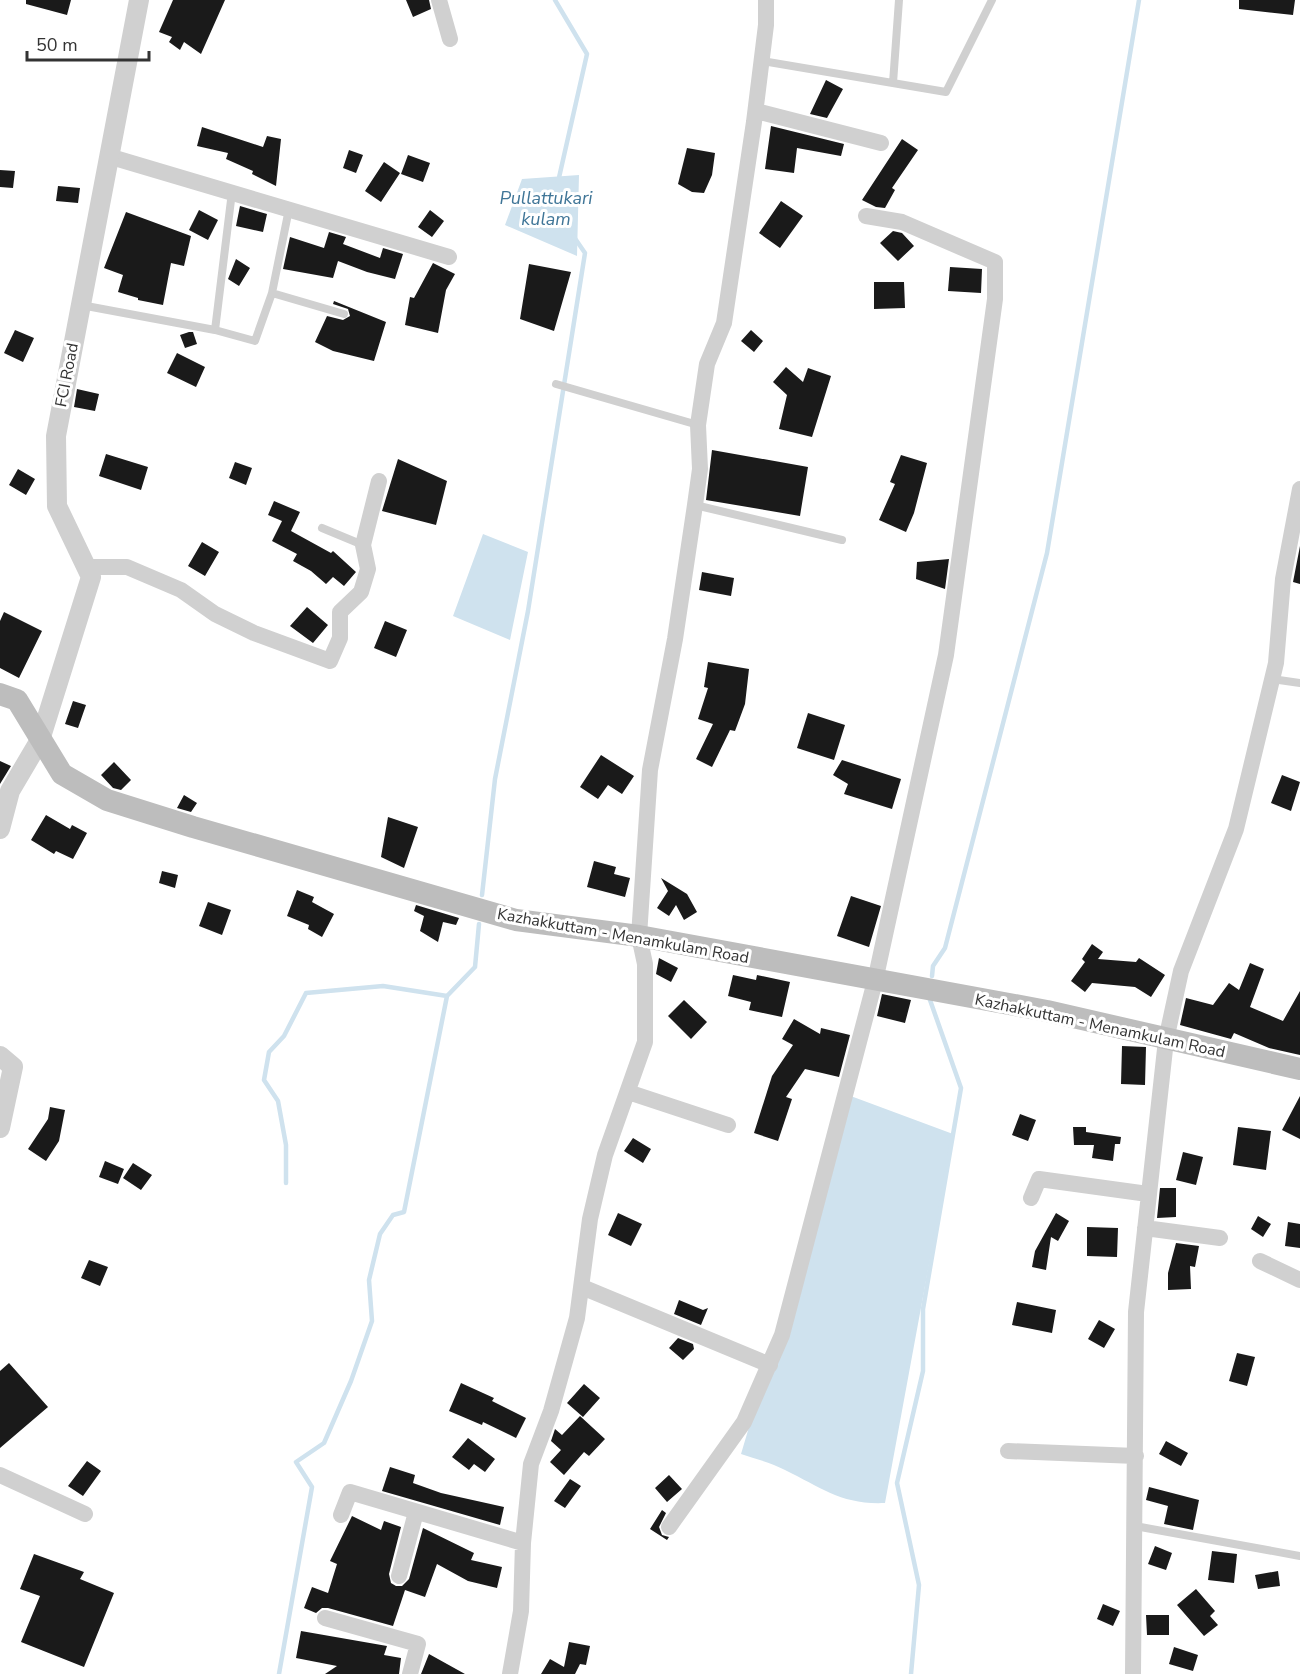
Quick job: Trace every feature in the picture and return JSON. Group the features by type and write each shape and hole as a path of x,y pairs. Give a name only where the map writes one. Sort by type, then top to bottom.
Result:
{"main road":[{"name":"Kazhakkuttam - Menamkulam Road","path":"0,694 17,700 62,774 107,800 516,920 639,936 1047,1011 1300,1069"}],"street":[{"name":"FCI Road","path":"0,829 10,791 40,740 91,577 57,506 56,436 139,0"},
{"path":"439,0 450,39"},
{"path":"510,1674 521,1611 523,1543 531,1464 551,1411 577,1318 590,1219 606,1155 645,1042 645,964 639,936 650,770 675,639 700,469 698,425 707,364 724,323 756,111 766,0"},
{"path":"756,111 881,143"},
{"path":"108,156 449,257"},
{"path":"669,1527 744,1422 771,1365 782,1335 875,981 946,655 995,299 995,262 902,222 866,216"},
{"path":"87,567 127,567 181,590 215,614 254,633 330,661 340,638 340,612 361,592 368,569 363,545 379,481"},
{"path":"1133,1674 1136,1312 1166,1040 1181,971 1236,829 1276,663 1283,579 1300,489"},
{"path":"0,1056 13,1068 0,1128"},
{"path":"628,1092 728,1125"},
{"path":"1031,1198 1039,1179 1148,1194"},
{"path":"1145,1228 1220,1238"},
{"path":"1260,1262 1300,1280"},
{"path":"582,1287 771,1365"},
{"path":"1008,1451 1136,1456"},
{"path":"0,1475 85,1514"},
{"path":"341,1515 350,1492 523,1543"},
{"path":"399,1576 416,1512"},
{"path":"325,1618 418,1644 410,1674"}],"lane":[{"path":"893,83 899,0"},
{"path":"762,61 946,92 992,0"},
{"path":"215,330 232,192"},
{"path":"80,305 215,330 255,341 272,293 290,209"},
{"path":"272,293 344,314"},
{"path":"556,384 698,425"},
{"path":"694,505 842,540"},
{"path":"322,528 363,545"},
{"path":"1272,679 1300,682"},
{"path":"1135,1526 1300,1556"}],"water":[{"name":"Pullattukari kulam","path":"579,175 577,256 505,225 522,179"},
{"path":"483,534 528,552 510,640 453,616"},
{"path":"848,1095 953,1134 885,1503 870,1503 844,1498 775,1465 741,1454"}],"building":[{"path":"26,0 71,0 67,15 26,4"},
{"path":"173,0 225,0 201,54 184,42 180,50 169,42 172,37 159,32"},
{"path":"406,0 429,0 431,9 413,17"},
{"path":"1239,0 1295,0 1293,15 1239,9"},
{"path":"826,80 843,89 827,118 810,114"},
{"path":"771,126 844,144 841,156 797,148 794,173 765,169"},
{"path":"202,127 263,147 267,136 281,139 276,186 252,174 253,171 226,159 228,153 197,146"},
{"path":"902,139 918,150 892,188 895,190 885,208 876,207 862,200"},
{"path":"687,148 715,153 712,175 704,193 692,192 678,184"},
{"path":"349,150 363,155 356,173 343,168"},
{"path":"408,155 430,163 423,182 401,174"},
{"path":"384,162 400,173 381,202 365,191"},
{"path":"0,170 15,171 13,188 0,187"},
{"path":"58,186 80,188 78,203 56,201"},
{"path":"781,201 803,216 780,248 759,233"},
{"path":"240,206 267,214 263,232 236,226"},
{"path":"199,210 218,220 208,240 189,230"},
{"path":"430,210 444,221 432,237 418,227"},
{"path":"126,212 191,236 184,266 171,263 163,305 138,300 138,298 118,292 123,275 104,268"},
{"path":"893,231 902,233 914,246 898,261 880,243"},
{"path":"329,232 346,237 343,244 380,258 383,248 403,254 395,279 338,261 333,278 283,269 290,237 324,248"},
{"path":"236,259 250,268 239,286 228,279"},
{"path":"433,263 455,274 446,290 438,333 405,325 410,297 414,298"},
{"path":"529,264 571,272 554,331 520,319"},
{"path":"950,267 982,269 981,293 948,291"},
{"path":"874,282 904,282 905,308 874,309"},
{"path":"334,301 386,322 374,361 333,351 315,342 327,316 343,320 350,316 348,309 333,304"},
{"path":"15,330 34,338 23,362 4,353"},
{"path":"751,330 763,341 754,352 741,341"},
{"path":"193,332 197,344 185,348 180,335"},
{"path":"177,353 205,367 196,387 167,373"},
{"path":"786,367 803,382 808,368 831,376 812,437 779,429 787,395 773,382"},
{"path":"77,389 99,394 95,411 74,407"},
{"path":"712,450 808,467 800,516 706,500"},
{"path":"106,454 148,467 141,490 99,476"},
{"path":"901,455 927,463 914,513 906,532 879,520 895,484 890,482"},
{"path":"398,459 447,481 436,525 382,511"},
{"path":"235,462 252,468 246,485 229,478"},
{"path":"18,469 35,479 26,495 9,485"},
{"path":"274,501 300,512 291,531 331,553 333,551 356,572 344,586 333,577 326,584 311,571 293,561 297,554 272,541 282,521 268,515"},
{"path":"202,542 219,552 205,576 188,566"},
{"path":"1300,546 1300,584 1293,582"},
{"path":"949,559 945,589 916,579 917,562"},
{"path":"702,572 734,578 731,596 699,590"},
{"path":"307,607 328,625 313,643 290,626"},
{"path":"4,612 42,631 19,678 0,668 0,621"},
{"path":"385,621 407,630 396,657 374,648"},
{"path":"708,662 749,669 745,704 735,731 730,730 712,767 696,759 713,724 698,719 708,688 704,687"},
{"path":"73,701 86,705 78,728 65,724"},
{"path":"808,713 845,725 834,760 797,748"},
{"path":"601,755 634,776 622,794 608,785 598,799 580,787"},
{"path":"842,760 901,779 892,809 844,794 848,784 833,775"},
{"path":"0,761 11,766 0,784"},
{"path":"114,762 131,780 121,790 113,788 101,775"},
{"path":"1282,775 1300,782 1291,811 1271,803"},
{"path":"184,795 197,803 191,812 177,808"},
{"path":"46,815 70,829 72,825 87,833 73,859 56,851 54,854 31,840"},
{"path":"388,817 418,827 404,868 381,857"},
{"path":"594,861 616,867 614,874 630,878 625,897 587,887"},
{"path":"162,871 178,875 175,888 159,883"},
{"path":"661,878 687,894 697,912 684,920 676,905 669,916 657,908 668,891"},
{"path":"297,890 314,897 312,902 334,914 322,937 308,929 309,925 287,916"},
{"path":"851,896 881,906 869,947 837,936"},
{"path":"208,902 231,910 222,935 199,926"},
{"path":"416,905 459,918 456,925 443,922 438,942 420,931 424,916 414,911"},
{"path":"1092,944 1103,952 1098,959 1136,962 1139,958 1165,975 1151,997 1135,987 1092,983 1085,992 1071,981 1085,962 1082,959"},
{"path":"659,958 678,968 671,982 656,974"},
{"path":"1250,963 1264,969 1250,1007 1283,1021 1300,991 1300,1055 1269,1048 1234,1033 1231,1039 1180,1025 1186,998 1213,1005 1229,983 1239,990"},
{"path":"733,975 756,980 757,975 790,982 782,1017 749,1010 751,1002 728,996"},
{"path":"882,994 911,1000 905,1023 877,1016"},
{"path":"684,1000 707,1022 691,1039 668,1016"},
{"path":"794,1019 820,1034 821,1028 850,1035 839,1077 805,1069 786,1097 792,1099 778,1141 754,1133 772,1076 793,1045 782,1039"},
{"path":"1122,1046 1146,1047 1145,1085 1121,1084"},
{"path":"1300,1096 1300,1139 1282,1130"},
{"path":"50,1107 65,1110 59,1141 46,1161 28,1149 48,1119"},
{"path":"1020,1114 1036,1120 1028,1141 1012,1135"},
{"path":"1073,1127 1086,1127 1086,1132 1121,1137 1120,1144 1115,1144 1113,1161 1092,1158 1094,1145 1074,1145"},
{"path":"1238,1127 1271,1131 1266,1170 1233,1165"},
{"path":"633,1138 651,1149 643,1163 624,1151"},
{"path":"1183,1152 1203,1157 1196,1185 1176,1180"},
{"path":"105,1161 124,1169 118,1184 99,1177"},
{"path":"133,1163 152,1175 141,1190 123,1178"},
{"path":"1160,1188 1176,1188 1176,1217 1157,1218"},
{"path":"618,1213 642,1224 631,1246 608,1235"},
{"path":"1056,1213 1069,1221 1058,1241 1051,1237 1046,1270 1032,1267 1035,1251"},
{"path":"1258,1216 1271,1224 1263,1237 1251,1229"},
{"path":"1288,1222 1300,1224 1300,1248 1285,1246"},
{"path":"1087,1227 1118,1228 1117,1257 1087,1256"},
{"path":"1176,1243 1199,1246 1195,1267 1190,1266 1191,1289 1168,1290 1168,1273"},
{"path":"89,1260 108,1267 100,1286 81,1278"},
{"path":"679,1300 703,1310 708,1308 701,1325 674,1314"},
{"path":"1017,1302 1056,1310 1052,1333 1012,1325"},
{"path":"1099,1320 1115,1329 1104,1348 1088,1339"},
{"path":"678,1338 693,1344 694,1349 683,1360 669,1348"},
{"path":"1237,1353 1255,1357 1247,1386 1229,1381"},
{"path":"9,1363 48,1407 0,1448 0,1371"},
{"path":"461,1383 494,1398 492,1401 526,1418 516,1438 483,1422 482,1425 449,1411"},
{"path":"584,1384 600,1398 583,1417 567,1403"},
{"path":"580,1416 605,1439 589,1456 584,1452 564,1475 550,1462 561,1450 551,1441 555,1429 562,1435"},
{"path":"468,1438 495,1459 485,1472 474,1464 469,1470 452,1457"},
{"path":"1166,1441 1188,1453 1181,1466 1159,1454"},
{"path":"87,1461 101,1471 83,1496 68,1486"},
{"path":"390,1467 415,1475 413,1483 441,1493 504,1507 500,1525 382,1491"},
{"path":"669,1475 682,1489 667,1502 655,1488"},
{"path":"570,1479 581,1486 565,1508 554,1501"},
{"path":"1149,1487 1199,1500 1193,1530 1164,1524 1168,1506 1146,1500"},
{"path":"662,1510 666,1513 659,1527 662,1535 669,1537 667,1540 650,1529"},
{"path":"352,1516 381,1530 384,1521 401,1527 389,1574 391,1583 396,1586 402,1586 409,1579 423,1528 474,1553 471,1560 502,1567 497,1588 468,1581 437,1564 425,1597 405,1590 393,1626 328,1608 322,1608 316,1613 304,1608 312,1587 328,1593 337,1564 330,1561"},
{"path":"1155,1546 1172,1553 1166,1570 1148,1564"},
{"path":"1212,1551 1237,1554 1234,1583 1208,1580"},
{"path":"34,1554 84,1572 80,1579 114,1593 84,1667 21,1642 40,1596 20,1589"},
{"path":"1278,1571 1280,1586 1258,1589 1255,1575"},
{"path":"1196,1589 1215,1611 1210,1616 1218,1625 1204,1636 1177,1605"},
{"path":"1103,1604 1120,1611 1113,1626 1097,1619"},
{"path":"1146,1615 1169,1615 1169,1635 1147,1635"},
{"path":"301,1631 387,1646 384,1655 401,1658 399,1674 325,1674 337,1666 296,1658"},
{"path":"569,1642 590,1646 586,1665 580,1664 575,1674 541,1674 550,1659 564,1667"},
{"path":"1174,1647 1198,1655 1193,1671 1169,1664"},
{"path":"429,1654 465,1674 421,1674"}],"waterway":[{"path":"555,0 587,54 558,182"},
{"path":"932,976 933,966 945,948 1047,553 1139,0"},
{"path":"482,895 495,779 528,611 585,253 574,237"},
{"path":"447,996 475,967 479,924"},
{"path":"279,1674 312,1487 296,1462 324,1443 351,1381 372,1321 369,1280 380,1234 393,1215 404,1212 447,996 383,986 306,993 284,1036 269,1052 264,1080 278,1101 286,1145 286,1183"},
{"path":"911,1674 919,1585 897,1483 923,1371 923,1309 961,1088 930,1000"}]}
